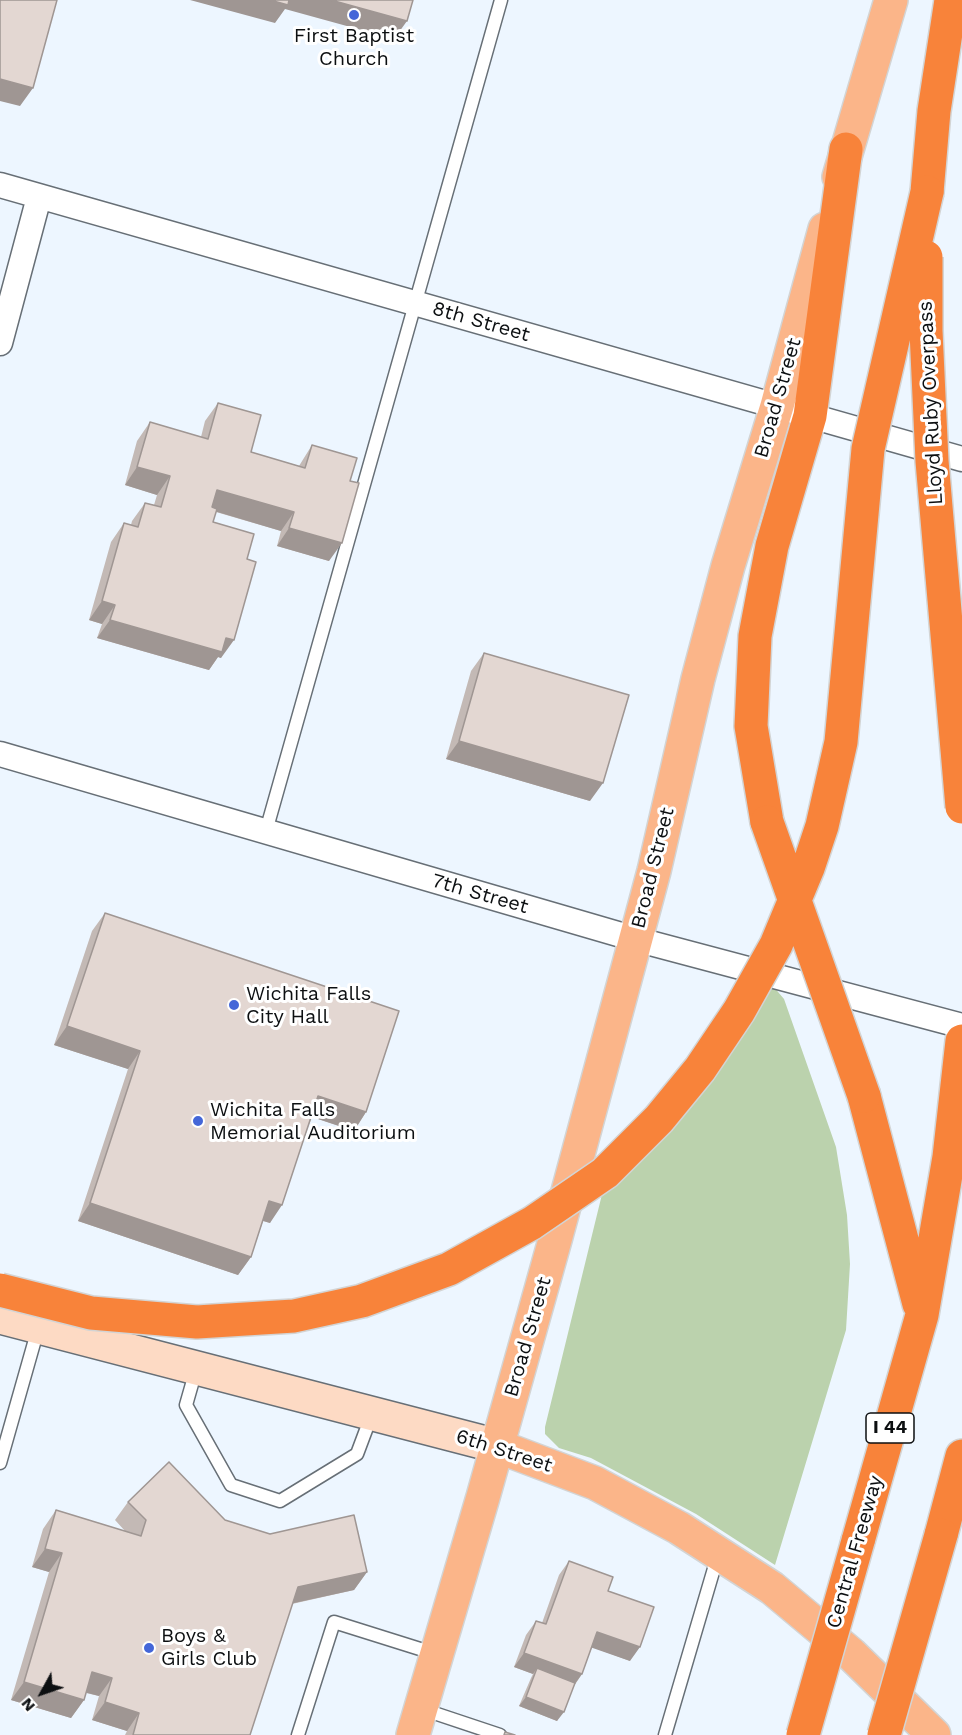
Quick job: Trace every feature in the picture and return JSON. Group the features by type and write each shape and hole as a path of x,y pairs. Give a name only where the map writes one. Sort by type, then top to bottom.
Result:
{"highway":[{"name":"Lloyd Ruby Overpass","path":"951,0 934,111 927,192 926,331 932,461 962,807"},
{"path":"846,149 810,416 772,546 755,636 751,726 767,822 864,1096 922,1315"},
{"path":"0,1290 91,1313 197,1322 294,1316 362,1300 449,1269 532,1223 605,1173 666,1111 700,1070 739,1011 776,945 808,868 822,826 841,742 868,449 927,192"},
{"name":"Central Freeway","path":"803,1735 922,1315 950,1157 962,1041"},
{"path":"885,1735 962,1456"},
{"path":"941,1535 962,1500"}],"main road":[{"name":"Broad Street","path":"417,1722 555,1240 654,871 698,679 722,589 777,406 846,149 891,0"},
{"name":"6th Street","path":"0,1317 497,1446 595,1483 679,1528 772,1588 851,1654 934,1735"}],"street":[{"name":"8th Street","path":"0,185 962,459"},
{"path":"0,343 39,196"},
{"name":"7th Street","path":"0,754 635,939 962,1026"}],"lane":[{"path":"266,831 501,0"},
{"path":"0,1463 38,1327"},
{"path":"197,1368 186,1405 231,1485 280,1501 357,1454 372,1413"},
{"path":"665,1735 719,1554"},
{"path":"298,1735 334,1622 437,1654"},
{"path":"417,1722 500,1735"}],"green space":[{"path":"764,982 773,986 784,999 836,1147 847,1215 850,1264 846,1330 775,1565 696,1514 591,1458 559,1448 545,1434 605,1182"}],"building":[{"path":"0,0 57,0 33,88 0,79"},
{"path":"270,0 289,0 288,5"},
{"path":"331,0 413,0 407,21"},
{"path":"218,403 261,415 251,452 305,468 312,445 357,458 350,481 359,483 342,543 289,528 294,512 217,490 212,507 217,509 213,522 254,534 247,559 256,562 234,640 226,638 222,652 110,620 115,605 102,601 124,523 138,527 145,503 161,507 170,476 137,467 150,422 208,439"},
{"path":"484,653 629,695 603,783 459,741"},
{"path":"105,913 399,1011 366,1112 318,1096 282,1205 269,1201 251,1257 90,1203 140,1051 67,1026"},
{"name":"Boys & Girls Club","path":"169,1462 225,1520 270,1534 354,1515 367,1572 298,1587 250,1735 133,1735 139,1713 105,1702 112,1678 92,1672 84,1700 24,1682 62,1553 45,1549 56,1510 141,1536 146,1520 128,1502"},
{"path":"569,1561 613,1577 608,1591 654,1607 640,1647 597,1632 582,1674 524,1653 536,1621 546,1624"},
{"path":"537,1668 575,1683 564,1712 526,1697"}],"place":[{"name":"First Baptist Church","path":"354,15"},
{"name":"Wichita Falls City Hall","path":"234,1005"},
{"name":"Wichita Falls Memorial Auditorium","path":"198,1121"},
{"name":"Boys & Girls Club","path":"149,1648"}]}
